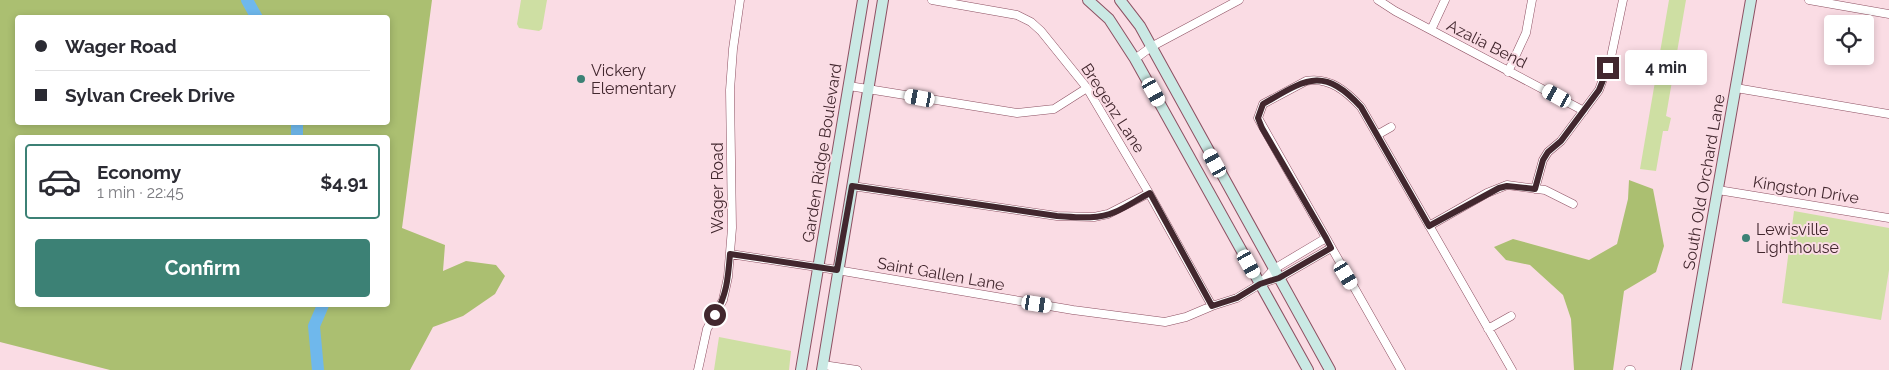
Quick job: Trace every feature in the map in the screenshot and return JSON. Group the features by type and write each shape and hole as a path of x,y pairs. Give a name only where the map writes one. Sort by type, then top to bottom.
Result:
{"main road":[{"name":"Garden Ridge Boulevard","path":"801,370 863,0"},
{"name":"Garden Ridge Boulevard","path":"822,367 883,0"},
{"path":"1088,0 1109,19 1135,59 1308,370"},
{"path":"1120,0 1140,26 1330,370"},
{"name":"South Old Orchard Lane","path":"1686,370 1751,0"}],"street":[{"name":"Wager Road","path":"698,370 708,330 726,291 732,228 730,90 733,49 740,0"},
{"name":"Bregenz Lane","path":"932,0 1017,15 1031,22 1042,31 1087,88 1150,193 1212,306"},
{"path":"1135,59 1151,47 1239,0"},
{"name":"Azalia Bend","path":"1378,0 1508,72 1584,111"},
{"path":"1431,30 1445,0"},
{"path":"1508,72 1526,33 1532,0"},
{"path":"1535,189 1543,160 1548,152 1561,141 1599,90 1611,57 1623,0"},
{"path":"1809,0 1889,14"},
{"path":"1400,370 1258,118 1263,104 1306,81 1326,82 1346,91 1361,107 1512,370"},
{"path":"849,86 1017,113 1054,109 1087,88"},
{"path":"1736,88 1889,114"},
{"path":"1377,135 1391,127"},
{"path":"852,186 1057,216 1079,217 1094,217 1108,214 1150,193"},
{"path":"1429,226 1499,188 1507,186 1545,190 1573,204"},
{"name":"Kingston Drive","path":"1718,190 1889,218"},
{"path":"1276,274 1326,238"},
{"path":"1276,274 1331,248"},
{"name":"Saint Gallen Lane","path":"730,254 1073,310 1165,322 1186,317 1237,298 1276,274"},
{"path":"1488,329 1511,316"},
{"path":"822,367 857,370"}],"green space":[{"path":"0,0 432,0 402,228 445,245 443,271 466,261 496,265 505,276 495,294 463,316 433,327 410,370 110,370 0,342"},
{"path":"521,0 547,0 542,29 539,31 519,28 517,24"},
{"path":"1669,0 1686,0 1666,116 1671,118 1668,131 1663,131 1656,171 1640,169"},
{"path":"1629,180 1653,189 1664,246 1656,272 1624,291 1613,370 1574,370 1571,319 1563,295 1530,265 1506,260 1494,247 1513,239 1589,260 1617,244 1628,199"},
{"path":"1794,211 1889,228 1889,270 1881,320 1782,303"},
{"path":"719,337 791,351 789,370 714,370"}],"waterway":[{"path":"247,0 255,15"},
{"path":"297,125 297,135"},
{"path":"318,370 314,326 322,307"}],"place":[{"name":"Vickery Elementary","path":"581,79"},
{"name":"Lewisville Lighthouse","path":"1746,238"}],"route":[{"path":"715,315 726,291 730,254 837,270 852,186 1057,216 1079,217 1094,217 1116,212 1150,193 1212,306 1237,298 1260,284 1279,278 1331,248 1272,142 1262,128 1258,118 1263,104 1306,81 1314,80 1331,83 1346,91 1361,107 1429,226 1486,193 1499,188 1518,186 1535,189 1543,160 1548,152 1561,141 1599,90 1608,68"}]}
